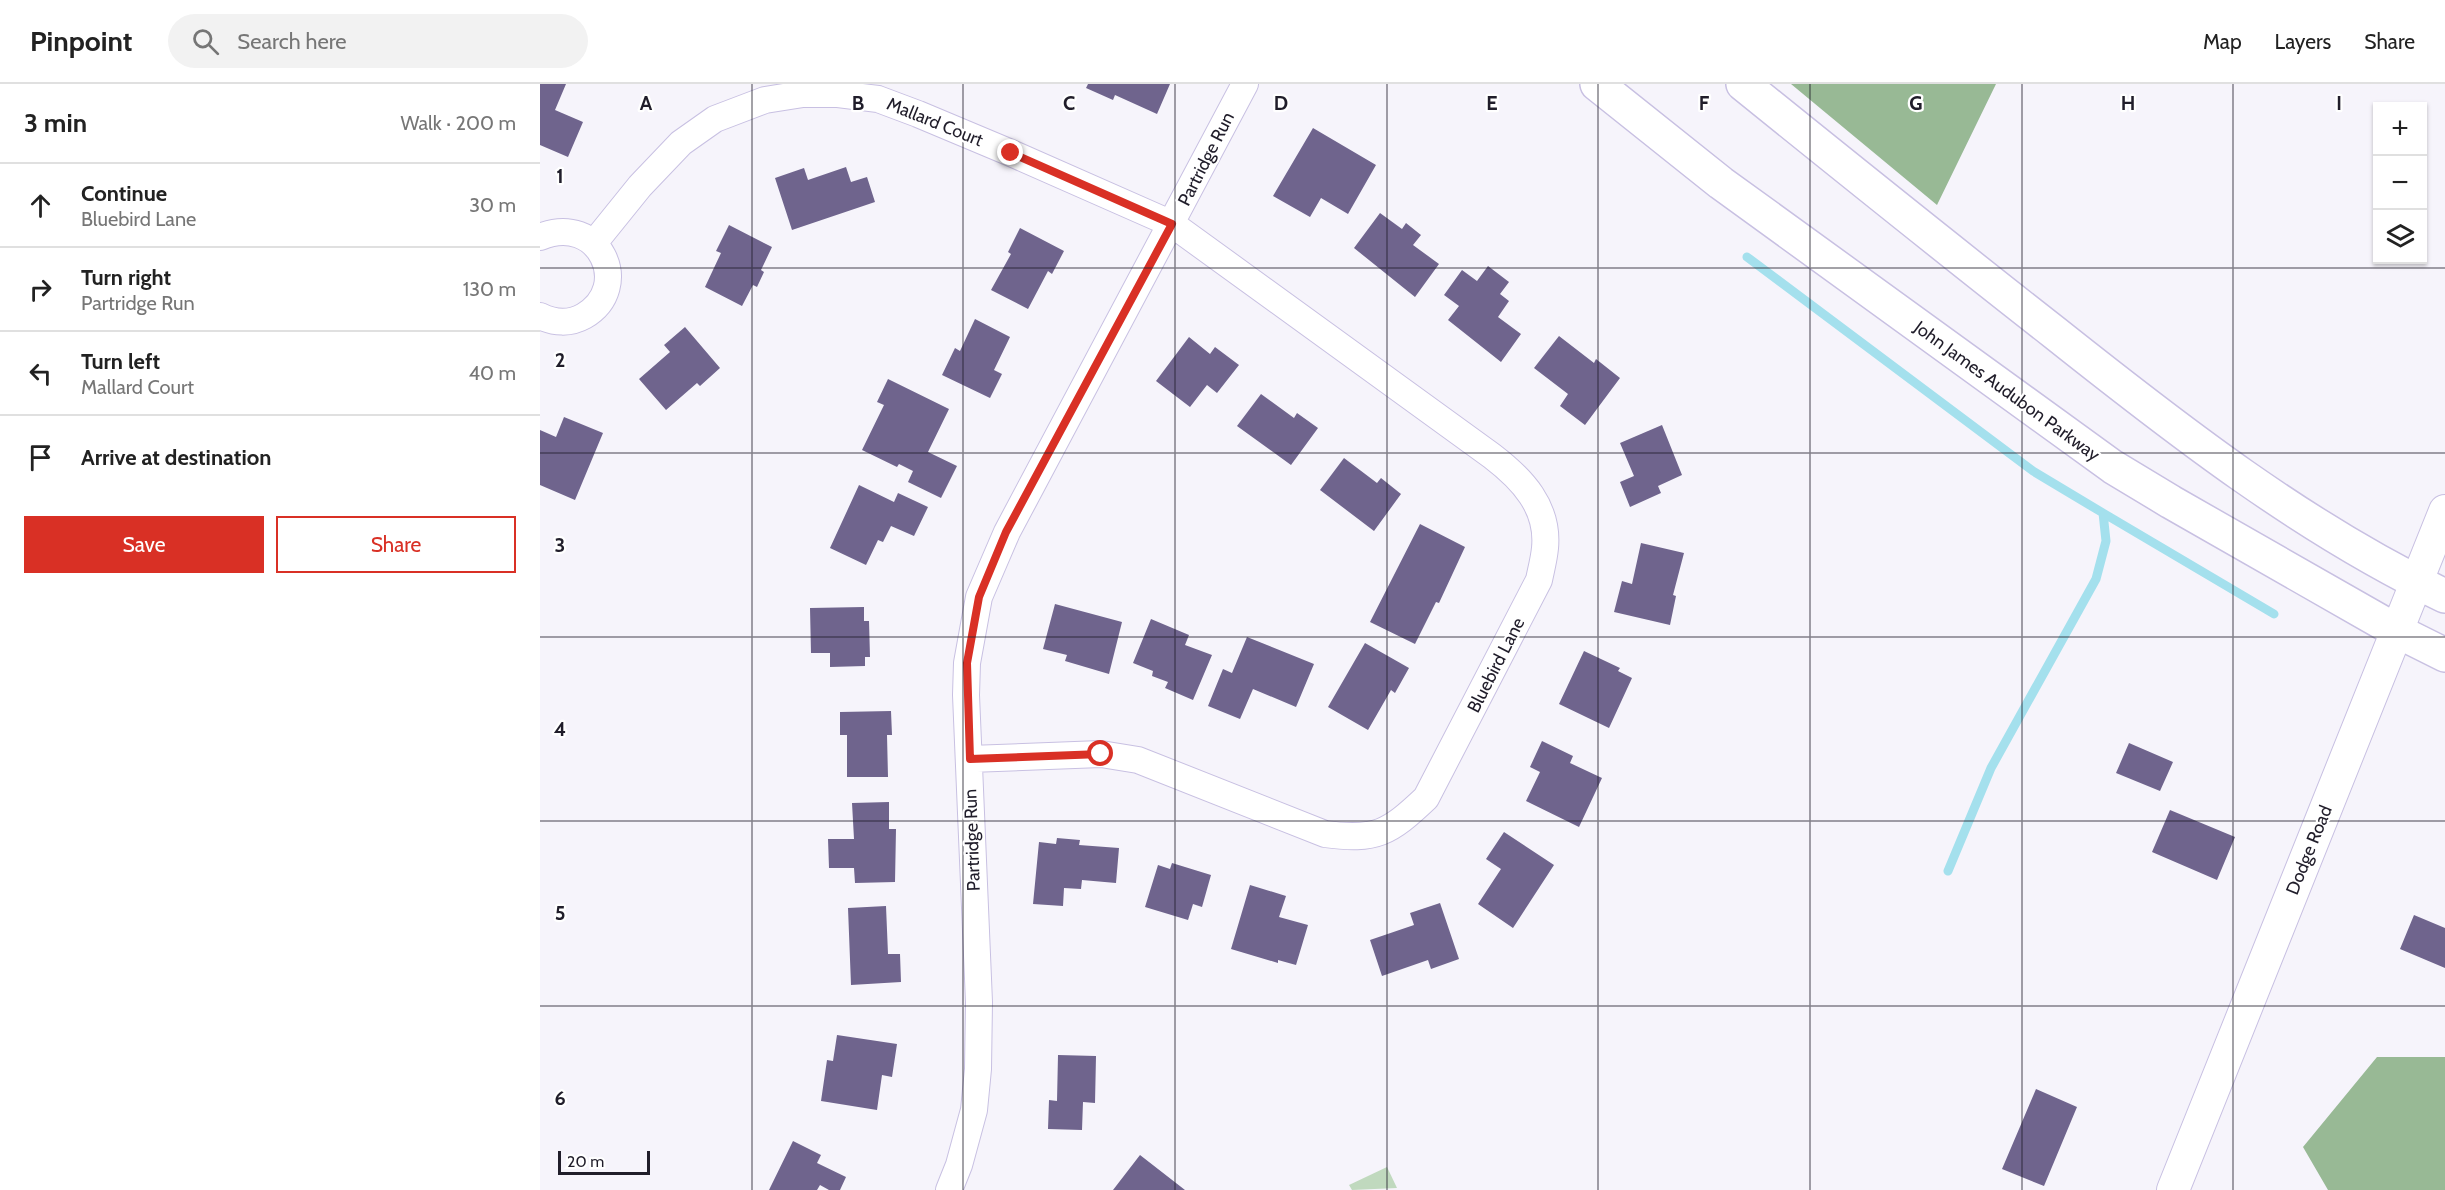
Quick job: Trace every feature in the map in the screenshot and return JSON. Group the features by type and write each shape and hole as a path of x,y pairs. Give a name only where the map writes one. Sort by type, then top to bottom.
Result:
{"main road":[{"name":"John James Audubon Parkway","path":"1598,84 1721,183 2113,467 2170,502 2397,631 2445,655"},
{"path":"1743,84 2148,407 2324,529 2431,589"}],"street":[{"name":"Partridge Run","path":"949,1190 959,1165 974,1110 978,1069 979,1002 967,663 979,597 1006,532 1245,84"},
{"name":"Mallard Court","path":"594,243 640,186 673,152 715,119 765,100 803,94 838,94 888,103 1011,153 1172,224"},
{"name":"Bluebird Lane","path":"970,759 1101,754 1138,760 1325,834 1353,838 1381,833 1403,820 1426,798 1539,580 1545,547 1543,525 1535,499 1518,476 1172,224"},
{"path":"540,237 552,232 567,231 581,235 594,243 603,255 608,270 607,286 602,300 591,312 578,320 559,322 540,316"},
{"name":"Dodge Road","path":"2173,1190 2397,631 2431,589 2445,511"}],"green space":[{"path":"1791,84 1996,84 1937,205"},
{"path":"2377,1057 2445,1057 2445,1190 2328,1190 2303,1147"},
{"path":"1387,1167 1397,1188 1352,1190 1349,1185"}],"building":[{"path":"540,84 566,84 555,110 583,122 568,157 540,145"},
{"path":"1088,84 1170,84 1157,114 1115,95 1113,100 1086,88"},
{"path":"1313,128 1376,165 1348,214 1321,198 1310,217 1273,196"},
{"path":"846,167 851,182 867,177 875,202 792,230 775,178 804,168 808,180"},
{"path":"1380,213 1402,229 1406,223 1421,235 1413,245 1439,264 1415,297 1354,248"},
{"path":"729,225 772,247 761,270 764,272 757,287 753,285 742,306 705,287 721,253 716,251"},
{"path":"1020,228 1064,251 1052,274 1048,271 1028,309 991,290 1011,254 1008,252"},
{"path":"1488,266 1509,282 1500,294 1509,301 1498,317 1521,334 1501,362 1448,320 1459,306 1444,295 1462,270 1477,281"},
{"path":"975,319 1010,337 994,370 1002,374 990,398 942,375 955,348 960,351"},
{"path":"685,327 720,368 700,386 697,383 666,410 639,379 670,352 664,345"},
{"path":"1559,336 1594,363 1596,359 1620,378 1585,425 1560,406 1568,394 1534,368"},
{"path":"1189,337 1210,354 1215,347 1239,365 1217,393 1207,385 1190,407 1156,381"},
{"path":"888,379 949,409 928,452 957,466 941,498 908,482 913,471 899,464 897,467 862,450 884,405 877,402"},
{"path":"1261,394 1294,418 1297,413 1318,428 1291,465 1237,426"},
{"path":"564,417 603,433 575,500 540,485 540,430 556,437"},
{"path":"1662,425 1682,475 1658,486 1661,493 1630,507 1620,482 1634,476 1620,443"},
{"path":"1344,458 1377,483 1381,478 1401,494 1374,531 1320,490"},
{"path":"859,485 894,502 898,493 928,507 914,536 891,526 883,542 878,540 866,565 830,548"},
{"path":"1420,524 1465,547 1439,603 1436,602 1415,644 1370,622"},
{"path":"1641,543 1684,553 1673,595 1676,596 1670,625 1614,612 1622,581 1632,584"},
{"path":"1055,604 1122,622 1109,674 1065,661 1067,655 1043,649"},
{"path":"864,607 864,621 869,621 870,657 865,657 865,666 830,667 830,653 811,653 810,608"},
{"path":"1151,619 1189,635 1185,645 1212,655 1193,700 1165,688 1168,682 1152,676 1153,671 1133,663"},
{"path":"1247,637 1314,664 1296,707 1253,689 1240,719 1208,706 1223,669 1232,673"},
{"path":"1365,643 1409,668 1395,693 1391,690 1368,730 1328,707"},
{"path":"1584,651 1620,668 1618,671 1632,678 1609,728 1559,704"},
{"path":"891,711 892,735 887,735 888,777 847,777 847,735 840,735 840,712"},
{"path":"1542,741 1573,756 1570,763 1602,778 1579,827 1526,801 1540,772 1530,767"},
{"path":"2129,743 2173,762 2160,791 2116,773"},
{"path":"889,802 889,829 896,829 895,882 855,883 854,868 829,868 828,839 854,839 852,803"},
{"path":"2170,810 2235,837 2217,880 2152,852"},
{"path":"1504,832 1554,865 1513,928 1478,904 1501,869 1486,859"},
{"path":"1057,838 1080,840 1079,845 1119,848 1116,883 1082,880 1081,889 1064,888 1063,906 1033,904 1039,842 1056,844"},
{"path":"1172,863 1211,875 1202,907 1193,904 1188,920 1145,907 1158,865 1170,869"},
{"path":"1250,885 1286,896 1279,917 1308,925 1296,965 1278,960 1278,963 1231,949"},
{"path":"1440,903 1459,959 1431,969 1428,960 1382,976 1370,940 1414,925 1410,913"},
{"path":"886,906 888,954 900,954 901,982 851,985 848,908"},
{"path":"2414,915 2445,928 2445,968 2400,949"},
{"path":"837,1035 897,1044 892,1077 882,1075 877,1110 821,1101 827,1060 833,1061"},
{"path":"1058,1055 1096,1056 1095,1103 1083,1102 1082,1130 1048,1129 1049,1100 1057,1101"},
{"path":"2036,1089 2077,1107 2044,1186 2002,1169"},
{"path":"793,1141 821,1155 817,1163 846,1177 840,1190 829,1190 820,1185 817,1190 769,1190"},
{"path":"1140,1155 1185,1190 1113,1190"}],"waterway":[{"path":"1747,257 2033,471 2103,513 2106,541 2096,579 1991,768 1948,871"},
{"path":"2103,513 2274,614"}],"route":[{"path":"1011,153 1172,224 1006,532 979,597 971,631 966,695 970,759 1101,754"}]}
